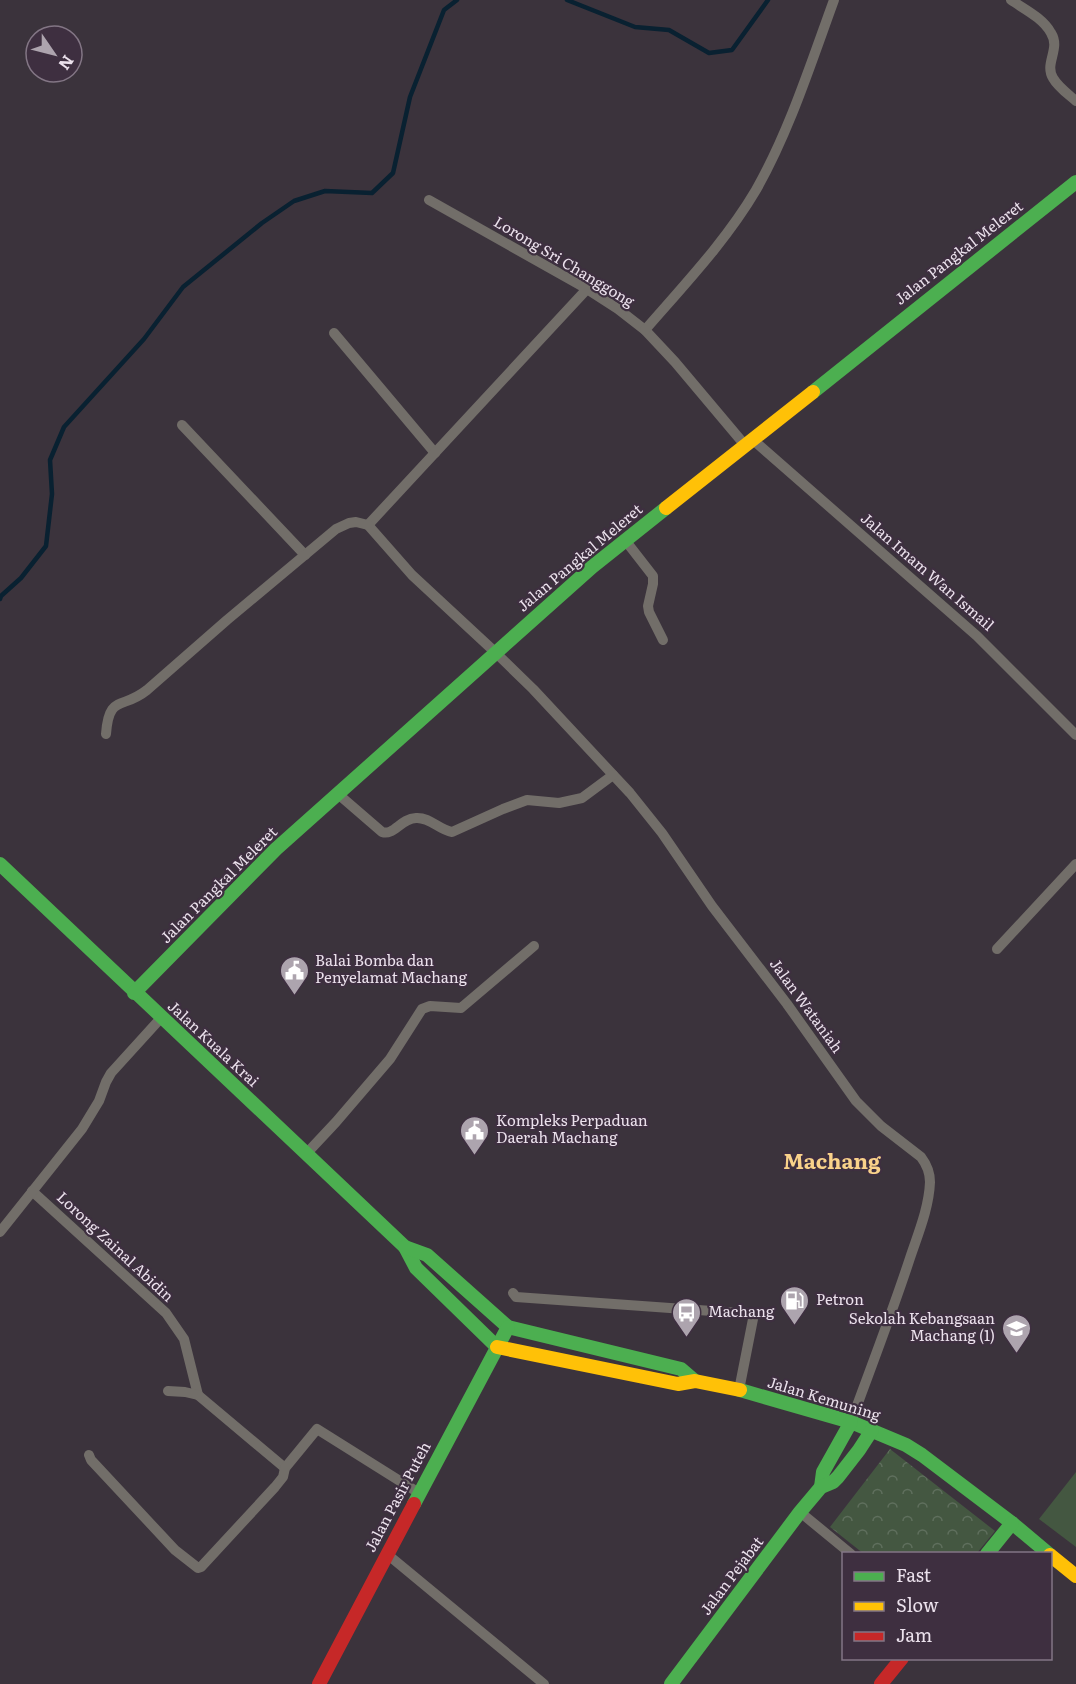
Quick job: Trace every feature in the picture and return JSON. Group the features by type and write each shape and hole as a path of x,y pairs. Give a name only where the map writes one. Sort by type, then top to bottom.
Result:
{"main road":[{"name":"Jalan Pangkal Meleret","path":"135,993 276,849 592,567 1076,182"},
{"name":"Jalan Kuala Krai","path":"0,864 405,1247 416,1268 497,1347"},
{"name":"Jalan Kuala Krai","path":"405,1247 427,1255 508,1327"},
{"name":"Jalan Kemuning","path":"508,1327 681,1369 695,1381"},
{"name":"Jalan Pasir Puteh","path":"319,1684 508,1327"},
{"name":"Jalan Kemuning","path":"497,1347 678,1384 695,1381 739,1390 851,1422 906,1445 922,1455 1048,1552"},
{"name":"Jalan Pejabat","path":"821,1487 823,1472 851,1422"},
{"name":"Jalan Pejabat","path":"671,1684 800,1512 821,1487 838,1477 872,1430"},
{"path":"989,1552 1012,1523"},
{"name":"Jalan Kemuning","path":"1052,1556 1076,1576"},
{"path":"881,1684 901,1660"}],"street":[{"path":"645,330 718,246 756,190 789,122 834,0"},
{"path":"1011,0 1040,20 1051,33 1056,45 1051,61 1051,76 1076,102"},
{"name":"Lorong Sri Changgong","path":"429,200 618,309 645,330 748,441"},
{"path":"106,734 108,716 115,705 135,698 147,690 342,525 356,522 368,525 587,290"},
{"path":"334,333 435,453"},
{"path":"182,426 305,555"},
{"name":"Jalan Imam Wan Ismail","path":"748,441 977,636 1076,735"},
{"name":"Jalan Wataniah","path":"368,525 412,575 533,689 630,793 662,833 712,906 787,1004 856,1101 881,1126 926,1163 930,1184 923,1219 893,1310 851,1422"},
{"path":"625,540 653,576 648,606 663,640"},
{"path":"338,794 386,834 403,822 417,818 426,819 452,832 503,808 527,800 559,802 582,798 613,775"},
{"path":"997,949 1076,864"},
{"path":"307,1153 390,1059 423,1009 430,1006 461,1008 534,946"},
{"path":"0,1232 82,1129 102,1096 111,1073 161,1018"},
{"name":"Lorong Zainal Abidin","path":"32,1191 160,1307 182,1335 198,1395"},
{"path":"513,1293 516,1297 754,1314 739,1390"},
{"path":"168,1391 198,1395 285,1467"},
{"path":"88,1455 176,1550 198,1568 201,1568 275,1486 284,1475 285,1467 318,1429 419,1493"},
{"path":"800,1512 849,1552"},
{"path":"387,1554 536,1682"}],"green space":[{"path":"890,1449 995,1531 978,1552 861,1552 830,1527"},
{"path":"1076,1472 1076,1547 1039,1519"}],"waterway":[{"path":"0,599 21,578 46,546 52,494 50,460 64,427 144,339 183,287 262,223 294,201 325,191 372,193 393,173 410,97 444,10 457,0"},
{"path":"567,0 635,27 669,30 709,53 732,50 768,0"}],"traffic: fast":[{"path":"813,392 1076,182"},
{"path":"134,993 276,849 592,567 666,508"},
{"path":"0,864 405,1247 416,1268 497,1347"},
{"path":"405,1247 427,1255 508,1327 681,1369 695,1381"},
{"path":"414,1504 508,1327"},
{"path":"740,1390 851,1422 906,1445 1012,1523 1047,1552"},
{"path":"821,1487 823,1472 851,1422"},
{"path":"671,1684 800,1512 821,1487 838,1477 872,1430"},
{"path":"989,1552 1012,1523"}],"traffic: slow":[{"path":"666,508 813,392"},
{"path":"497,1347 678,1384 695,1381 740,1390"},
{"path":"1052,1557 1076,1576"}],"traffic: jam":[{"path":"319,1684 414,1504"},
{"path":"881,1684 900,1660"}],"place":[{"name":"Balai Bomba dan Penyelamat Machang","path":"294,996"},
{"name":"Kompleks Perpaduan Daerah Machang","path":"475,1156"},
{"name":"Petron","path":"795,1326"},
{"name":"Machang","path":"687,1338"},
{"name":"Sekolah Kebangsaan Machang (1)","path":"1016,1354"}],"district":[{"name":"Machang","path":"832,1162"}]}
